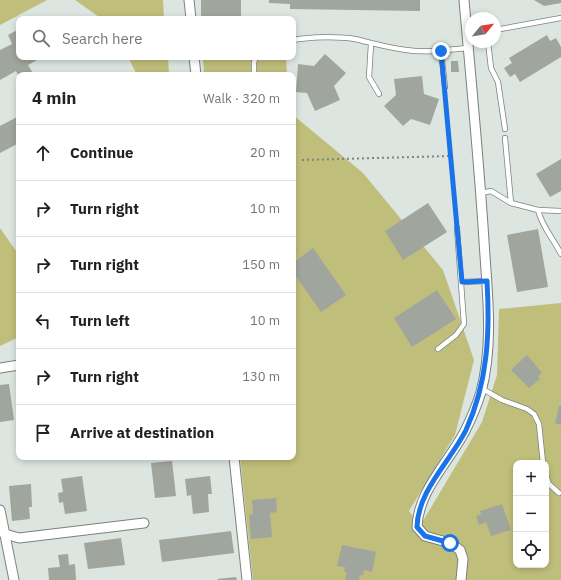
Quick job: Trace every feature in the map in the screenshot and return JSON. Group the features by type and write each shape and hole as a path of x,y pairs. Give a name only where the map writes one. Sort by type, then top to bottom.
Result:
{"street":[{"path":"190,0 191,16"},
{"path":"464,0 466,12"},
{"path":"461,580 463,559 460,550 450,543 425,536 417,527 418,514 424,497 465,431 481,388 488,349 487,281 468,48"},
{"path":"194,60 196,72"},
{"path":"0,368 16,365"},
{"path":"234,460 247,580"},
{"path":"0,510 2,532 14,580"},
{"path":"2,532 19,538 144,523"}],"lane":[{"path":"501,29 561,18"},
{"path":"296,40 305,38 353,39 408,51 441,51 468,48"},
{"path":"371,44 369,77 379,94"},
{"path":"489,48 491,68 498,82 505,129"},
{"path":"441,51 445,86"},
{"path":"254,72 255,60"},
{"path":"505,138 511,203"},
{"path":"481,193 491,191 511,203 538,210 561,211"},
{"path":"538,210 541,224 552,237 561,254"},
{"path":"438,349 456,335 464,324 457,228"},
{"path":"462,282 487,281"},
{"path":"481,388 502,400 527,409 534,414 539,424 543,460"},
{"path":"549,484 559,493"}],"path":[{"path":"445,86 457,228"},
{"path":"302,160 451,156"}],"shaded area":[{"path":"0,0 47,0 16,16 0,25"},
{"path":"75,0 163,0 164,16 98,16"},
{"path":"130,60 168,60 169,72 136,72"},
{"path":"203,60 286,60 287,72 204,72"},
{"path":"296,117 363,173 443,270 474,360 455,435 409,511 420,526 482,422 497,375 499,309 561,303 561,580 253,580 240,460 296,460"},
{"path":"0,228 16,251 16,338 0,346"}],"building":[{"path":"201,0 241,0 241,16 201,16"},
{"path":"269,0 420,0 420,11 290,9 290,4 269,3"},
{"path":"534,0 561,0 561,3 544,6"},
{"path":"16,31 16,60 37,60 28,65 32,72 16,71 0,80 0,50 12,44 8,35"},
{"path":"547,35 550,41 556,38 561,47 561,57 520,82 515,74 510,77 504,68 512,63 509,58"},
{"path":"325,54 346,73 334,86 340,100 315,111 307,93 296,92 298,64 314,66"},
{"path":"451,61 458,61 459,72 451,72"},
{"path":"422,76 424,94 439,99 430,125 411,119 403,126 384,106 396,95 394,79"},
{"path":"16,118 16,145 0,153 0,126"},
{"path":"561,159 561,191 550,197 536,174"},
{"path":"428,203 447,232 403,260 385,231"},
{"path":"538,229 548,287 517,292 507,235"},
{"path":"313,248 346,295 321,312 296,276 296,261"},
{"path":"437,290 456,319 412,347 394,318"},
{"path":"527,355 542,373 538,377 540,379 529,388 511,370"},
{"path":"9,384 14,420 0,422 0,385"},
{"path":"559,406 561,406 561,425 555,423"},
{"path":"172,461 176,496 155,498 151,463"},
{"path":"82,476 87,511 65,514 63,502 59,503 58,493 63,492 61,479"},
{"path":"210,476 212,494 208,494 209,512 193,514 191,495 187,496 185,479"},
{"path":"31,484 32,507 29,507 30,519 12,521 9,486"},
{"path":"276,498 277,512 270,513 272,537 251,539 249,515 253,514 252,500"},
{"path":"502,504 511,530 491,536 486,522 479,525 476,516 481,514 480,511"},
{"path":"231,531 234,553 162,562 159,540"},
{"path":"121,538 125,565 88,569 84,543"},
{"path":"342,545 376,552 372,572 364,570 363,576 360,575 359,580 345,580 347,572 344,572 345,567 337,566"},
{"path":"68,554 69,565 75,564 76,580 49,580 48,568 60,567 58,555"},
{"path":"236,577 237,580 217,579"}],"route":[{"path":"441,51 462,282 473,280 487,281 488,307 488,349 481,392 465,431 424,497 418,514 417,527 425,536 450,543"}]}
